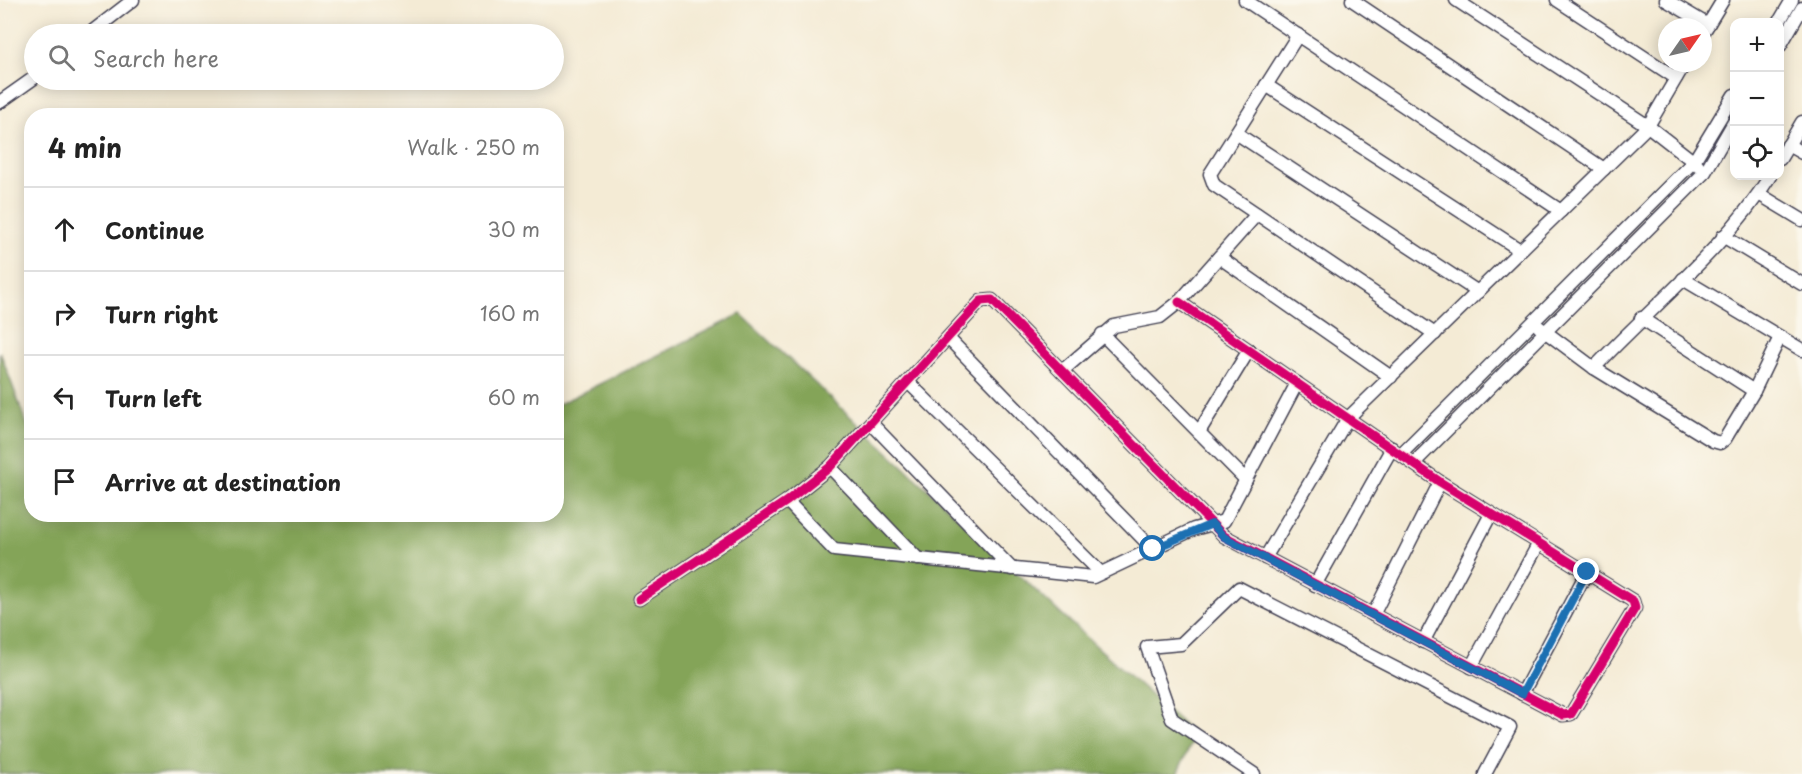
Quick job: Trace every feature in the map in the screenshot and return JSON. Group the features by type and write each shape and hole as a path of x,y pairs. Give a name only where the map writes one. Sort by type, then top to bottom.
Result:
{"street":[{"path":"103,24 133,0"},
{"path":"1245,0 1561,211"},
{"path":"1352,0 1604,169"},
{"path":"1456,0 1648,126 1705,172"},
{"path":"1557,0 1677,78"},
{"path":"1666,0 1691,18"},
{"path":"1712,19 1723,0"},
{"path":"1781,18 1792,0"},
{"path":"1784,38 1802,8"},
{"path":"1298,35 1210,174 1210,179 1257,214 1435,334"},
{"path":"1265,558 1348,418 1648,126 1680,72"},
{"path":"0,102 24,85"},
{"path":"1266,85 1520,250"},
{"path":"1315,585 1397,451 1532,322 1694,161 1730,102"},
{"path":"1784,151 1802,122"},
{"path":"1414,463 1705,172 1732,126"},
{"path":"1236,133 1478,292"},
{"path":"1788,145 1802,153"},
{"path":"1594,368 1723,236 1759,194 1768,180"},
{"path":"1759,194 1802,220"},
{"path":"1062,371 1102,334 1114,326 1160,317 1179,302 1257,214"},
{"path":"1723,236 1802,284"},
{"path":"1219,257 1391,377"},
{"path":"1683,279 1802,350"},
{"path":"639,599 788,501 830,467 981,301 992,300 1224,537 1563,715 1571,714 1635,608 1633,601 1440,482 1179,302"},
{"path":"1641,318 1754,391"},
{"path":"1532,322 1594,368 1713,441 1720,443 1725,439 1754,391 1780,337"},
{"path":"1102,334 1246,480"},
{"path":"948,338 1153,549"},
{"path":"1199,432 1249,350"},
{"path":"908,382 1101,573"},
{"path":"788,501 834,550 1093,576 1224,520 1297,383"},
{"path":"871,423 1012,568"},
{"path":"830,467 918,559"},
{"path":"1373,615 1440,482"},
{"path":"1423,642 1491,514"},
{"path":"1471,667 1539,543"},
{"path":"1522,694 1587,572"},
{"path":"1254,774 1172,719 1147,647 1181,644 1239,588 1510,727 1485,774"}],"green space":[{"path":"741,314 1062,615 1195,735 1177,774 0,774 0,352 24,416 24,522 564,522 564,402"}],"cycle path":[{"path":"639,599 787,501 830,467 981,301 992,300 1224,536 1563,715 1571,714 1635,608 1633,601 1440,482 1179,302"}],"route":[{"path":"1153,549 1194,529 1212,524 1224,537 1522,694 1587,572"}]}
